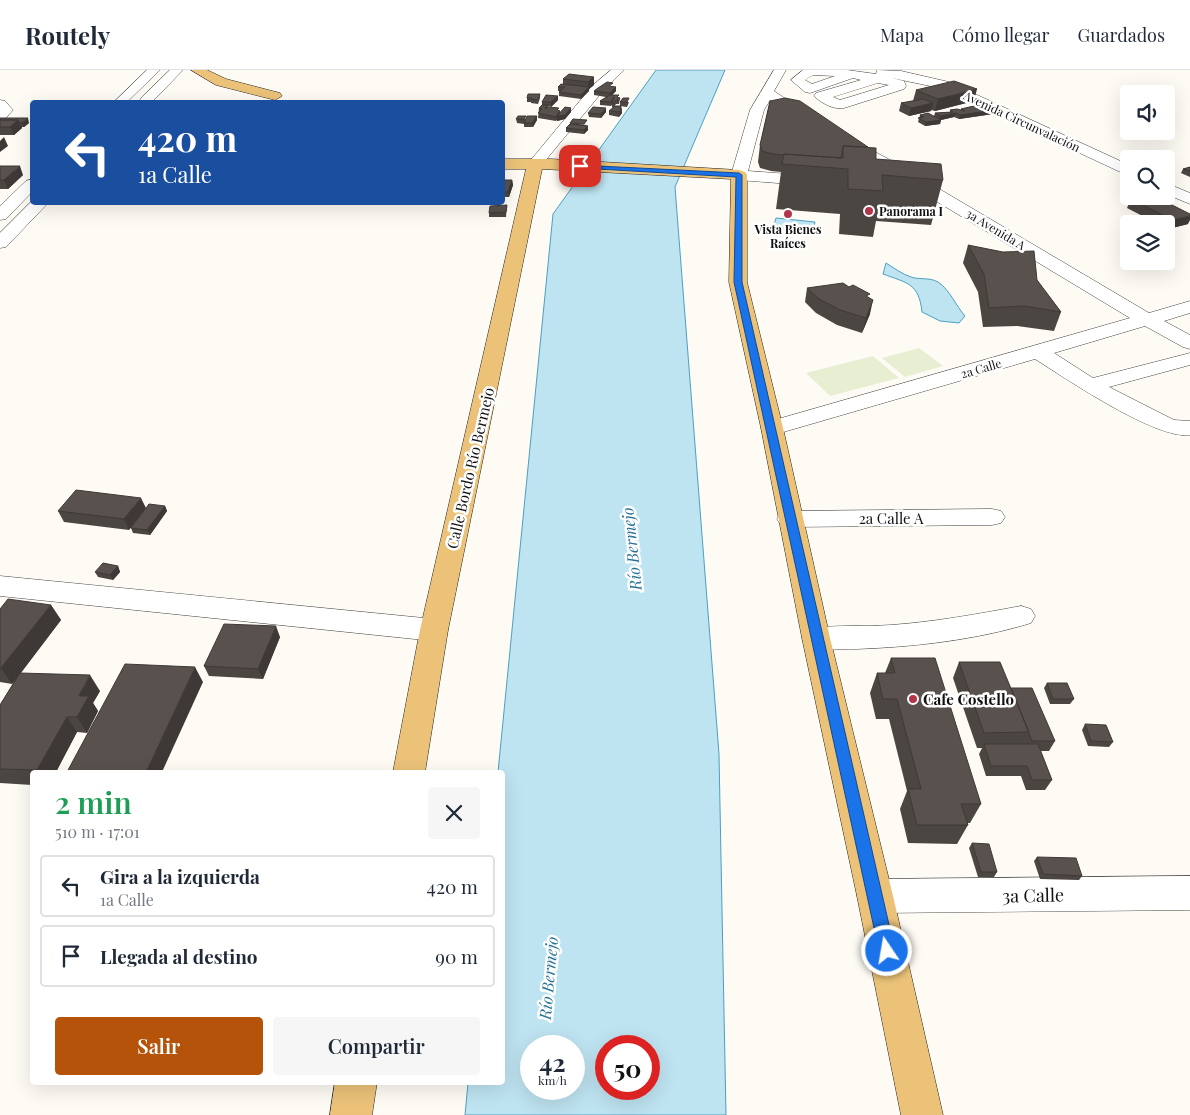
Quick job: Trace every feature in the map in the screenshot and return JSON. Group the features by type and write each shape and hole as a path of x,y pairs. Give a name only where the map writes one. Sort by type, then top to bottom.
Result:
{"main road":[{"path":"197,70 220,82 275,96"},
{"path":"221,70 286,100"},
{"path":"505,164 580,166 739,175 738,282 772,428 790,519 922,1115"},
{"name":"Calle Bordo Río Bermejo","path":"409,770 434,630 535,164"},
{"path":"351,1115 356,1085"}],"street":[{"path":"122,100 154,70"},
{"path":"146,100 177,70"},
{"path":"535,164 598,88 618,70"},
{"path":"780,70 757,110 739,175 834,182"},
{"path":"827,130 846,116 899,86 899,84 853,72 823,71 806,73 797,80 846,116"},
{"name":"Avenida Circunvalación","path":"853,72 901,75 944,85 1120,167"},
{"path":"846,116 804,100 800,96 877,79"},
{"name":"3a Avenida A","path":"768,92 827,130 932,190 1146,320 1190,344"},
{"path":"875,108 887,99 911,95"},
{"path":"757,110 768,108 792,109"},
{"path":"0,214 30,186"},
{"path":"892,187 932,190"},
{"path":"1175,192 1190,199"},
{"path":"0,243 38,205"},
{"name":"2a Calle","path":"772,428 1190,308"},
{"path":"1037,352 1090,385 1166,425 1183,429 1190,428"},
{"path":"1090,385 1190,359"},
{"name":"2a Calle A","path":"790,519 992,517"},
{"path":"0,586 134,599 244,613 434,630"},
{"path":"816,638 856,639 875,637 971,626 1021,616"},
{"name":"3a Calle","path":"875,896 1190,893"}],"green space":[{"path":"919,348 943,366 905,377 882,358"},
{"path":"873,356 899,378 830,396 806,373"}],"water":[{"name":"Río Bermejo","path":"656,70 725,70 675,187 719,754 726,1115 465,1115 468,1085 505,1085 505,770 498,770 553,214"},
{"path":"776,218 815,222 813,232 773,228"},
{"path":"886,263 911,277 938,282 946,289 965,316 959,323 940,321 922,312 915,290 905,282 883,274"}],"building":[{"path":"569,74 594,77 588,82 563,79"},
{"path":"954,81 977,89 938,99 916,90"},
{"path":"607,82 613,83 609,86 616,87 610,93 594,91 598,88"},
{"path":"561,84 589,87 581,95 559,92 565,87 558,87"},
{"path":"528,94 540,94 538,100 527,98"},
{"path":"546,95 558,96 551,102 542,102"},
{"path":"610,95 619,95 617,97 620,98 613,104 614,97 611,102 600,101"},
{"path":"623,98 629,98 627,102 620,102"},
{"path":"785,98 800,101 868,147 843,146 841,158 784,155 762,151 760,145 770,101"},
{"path":"923,99 933,103 911,108 901,103"},
{"path":"982,104 994,110 960,115 956,113 940,116 935,113 953,112 950,110 957,109 965,111 961,109"},
{"path":"542,105 548,105 545,109 548,107 559,108 557,110 560,111 556,117 538,113 542,109 539,108"},
{"path":"615,106 621,106 620,109 622,109 619,112 609,111"},
{"path":"565,107 571,108 565,115 557,116"},
{"path":"593,107 606,108 601,114 588,113"},
{"path":"928,113 941,120 926,122 918,118 924,117 920,115"},
{"path":"518,116 526,116 524,119 516,119"},
{"path":"527,116 537,116 532,123 524,123"},
{"path":"0,118 28,118 20,123 18,120 0,120"},
{"path":"573,119 587,120 584,124 570,123"},
{"path":"0,120 18,120 10,127 0,127"},
{"path":"570,124 588,126 584,130 566,128"},
{"path":"843,146 876,148 876,159 941,164 943,180 882,175 883,191 848,189 848,169 782,164 784,154 843,158"},
{"path":"0,166 20,166 4,180 0,180"},
{"path":"505,180 512,180 508,192 505,192"},
{"path":"507,205 506,212 489,213 490,206"},
{"path":"1143,205 1172,205 1190,214 1190,216 1175,219 1175,215 1162,215"},
{"path":"968,245 1003,252 1034,251 1037,280 1061,312 1024,306 989,308 984,274"},
{"path":"843,283 849,287 853,285 870,294 866,296 873,300 866,318 840,310 819,299 807,288"},
{"path":"76,490 141,498 124,519 58,511"},
{"path":"149,504 165,506 147,530 131,528"},
{"path":"103,563 118,566 110,575 95,572"},
{"path":"8,599 51,605 0,668 0,609"},
{"path":"224,624 276,626 258,669 204,666"},
{"path":"891,658 935,658 981,804 961,804 968,825 917,825 908,789 921,789 897,699 883,699 877,673 895,673"},
{"path":"959,662 1000,662 1029,732 984,733"},
{"path":"125,664 195,667 147,770 68,770"},
{"path":"20,673 90,675 79,696 89,696 77,717 67,717 37,770 0,769 0,705"},
{"path":"1047,683 1067,683 1074,699 1053,699"},
{"path":"1011,688 1032,688 1055,741 1032,741"},
{"path":"1085,724 1106,725 1113,742 1091,741"},
{"path":"984,744 1038,744 1052,780 1032,780 1027,766 991,766"},
{"path":"972,843 989,844 997,872 981,872"},
{"path":"1037,857 1076,858 1082,876 1043,874"}],"place":[{"name":"Panorama I","path":"869,211"},
{"name":"Vista Bienes Raíces","path":"788,214"},
{"name":"Cafe Costello","path":"913,699"}],"route":[{"path":"580,166 739,175 738,282 887,951"}]}
